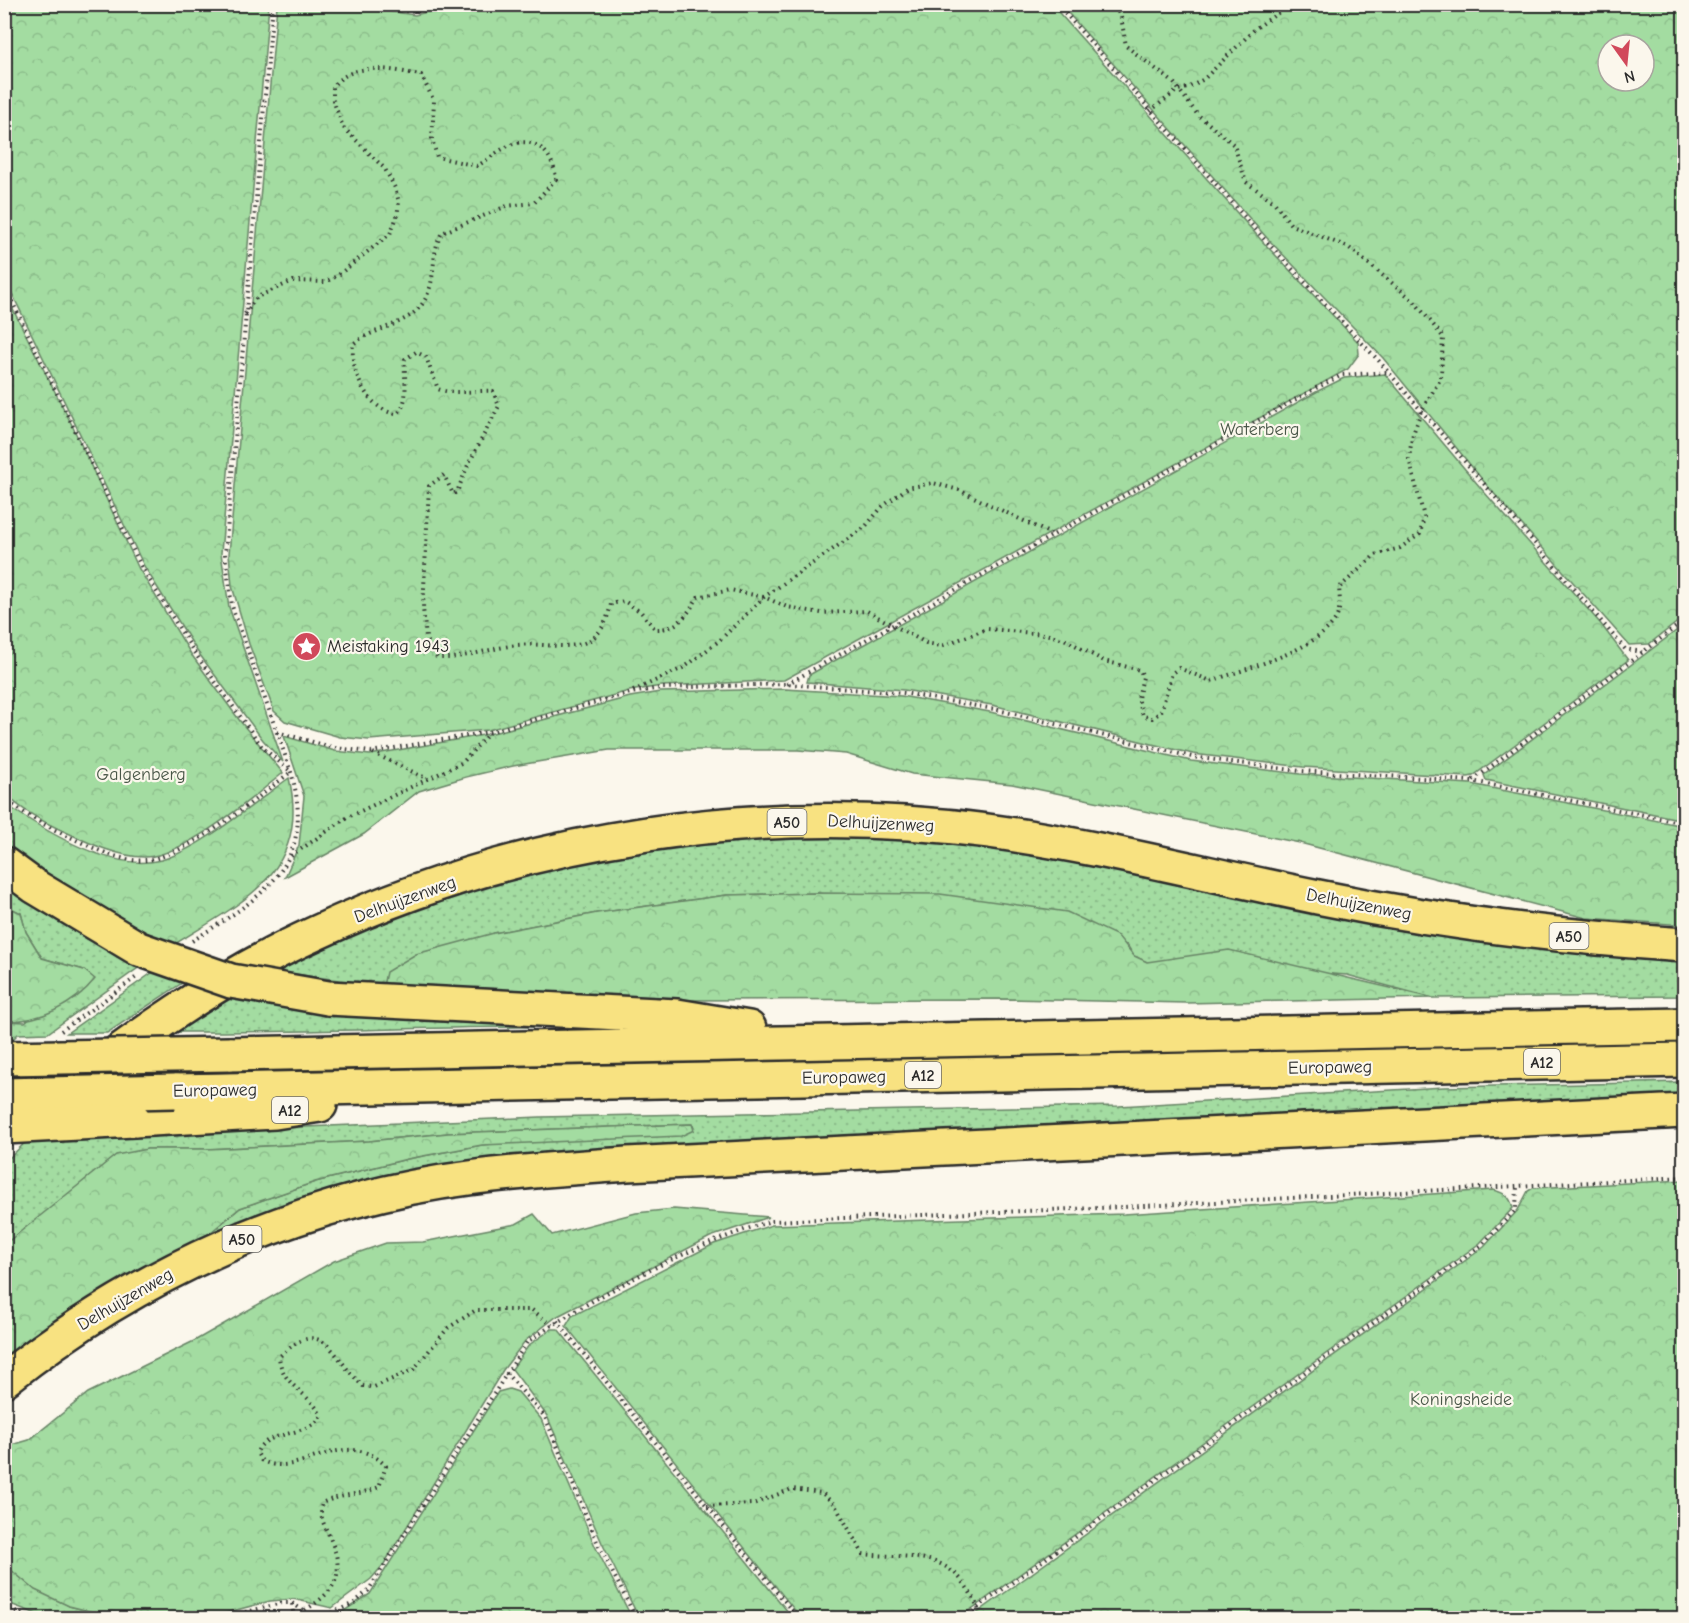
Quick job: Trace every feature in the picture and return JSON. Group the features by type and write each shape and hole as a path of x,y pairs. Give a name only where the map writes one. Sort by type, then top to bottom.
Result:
{"highway":[{"name":"Delhuijzenweg","path":"4,1143 96,1067 152,1028 207,993 315,933 409,896 502,866 553,852 673,831 811,820 907,823 989,831 1078,846 1408,914 1568,936 1684,945"},
{"name":"A12","path":"4,864 34,886 139,949 231,981 328,998 677,1016 837,1042"},
{"name":"Europaweg","path":"4,1058 1684,1024"},
{"name":"Europaweg","path":"4,1095 1684,1060"},
{"name":"A12","path":"4,1127 275,1112 445,1085"},
{"name":"Delhuijzenweg","path":"4,1380 81,1324 199,1257 258,1232 333,1207 403,1189 467,1178 627,1164 1684,1111"}],"path":[{"path":"273,4 225,540 226,571 232,606 291,772"},
{"path":"358,4 415,12 450,4"},
{"path":"1057,4 1265,240 1389,372 1625,649 1642,652"},
{"path":"245,314 258,297 294,281 325,282 337,276 390,234 399,209 396,188 385,169 364,145 343,127 333,100 333,86 341,76 376,68 421,75 434,101 432,139 437,157 477,166 512,144 528,143 543,148 555,164 556,179 534,202 499,209 442,233 436,242 428,293 418,308 404,321 367,333 353,344 351,357 358,380 378,407 391,413 397,414 401,410 405,400 405,359 416,352 426,357 438,389 448,393 470,390 493,391 499,406 468,465 457,492 453,494 444,475 429,486 423,608 426,638 437,658 455,659 512,645 573,648 594,638 608,620 611,604 624,601 641,612 655,629 667,630 680,622 698,597 730,590 764,597 787,607 821,613 867,612 926,643 941,646 987,629 1045,634 1064,639 1104,661 1140,670 1143,677 1138,698 1143,716 1152,718 1161,712 1172,673 1179,668 1211,681 1308,644 1335,620 1340,605 1339,588 1376,555 1400,548 1420,534 1424,517 1409,459 1412,436 1421,411 1441,378 1443,337 1414,300 1348,247 1291,225 1274,202 1246,182 1234,145 1197,114 1174,83 1126,46 1121,16 1113,4"},
{"path":"1150,111 1178,90 1188,88 1204,79 1256,28 1291,4"},
{"path":"4,285 142,568 194,652 263,748 291,772"},
{"path":"786,684 1325,383 1342,375 1364,371 1389,372"},
{"path":"630,693 685,667 720,640 764,597 865,527 882,507 907,488 933,483 959,490 1051,534"},
{"path":"1472,781 1684,621"},
{"path":"277,732 336,748 371,752 489,732 630,693 661,688 786,684 903,693 994,709 1192,757 1301,771 1472,781 1684,823"},
{"path":"289,857 348,817 463,762 489,732"},
{"path":"371,752 429,779"},
{"path":"4,798 37,820 80,842 100,850 144,861 161,857 185,846 291,772"},
{"path":"321,1618 354,1603 368,1592 527,1342 557,1321 712,1241 771,1221 1124,1207 1684,1176"},
{"path":"963,1618 1482,1245 1516,1209 1517,1186"},
{"path":"305,1610 327,1596 336,1581 337,1561 333,1544 319,1514 322,1503 380,1487 386,1466 374,1454 354,1449 326,1453 279,1466 261,1460 257,1453 259,1446 265,1441 306,1428 316,1423 321,1416 316,1406 299,1394 285,1375 279,1357 303,1338 316,1337 329,1344 363,1386 375,1387 413,1370 448,1328 476,1310 532,1310 552,1325"},
{"path":"557,1321 798,1618"},
{"path":"506,1372 545,1417 598,1544 636,1618"},
{"path":"706,1506 753,1504 792,1490 822,1493 835,1505 863,1554 925,1557 958,1573 979,1607 979,1618"},
{"path":"292,1603 294,1618"},
{"path":"222,1618 270,1605 292,1603 315,1618"},
{"path":"4,1607 34,1618"}],"green space":[{"path":"5,4 269,5 221,553 229,607 283,762 263,740 197,651 144,566 5,279"},
{"path":"458,4 1052,5 1263,242 1358,342 1359,354 1348,369 784,680 662,686 629,691 488,730 369,740 340,737 285,721 274,711 249,644 232,586 229,554 277,5 345,5 415,15"},
{"path":"1061,5 1684,5 1684,617 1649,644 1629,645 1490,489 1383,358 1267,238"},
{"name":"Galgenberg","path":"4,292 71,423 139,569 191,654 240,721 283,773 197,837 159,855 135,856 96,846 52,826 19,806 5,793"},
{"name":"Waterberg","path":"1385,374 1485,493 1600,623 1628,660 1473,776 1303,767 1193,754 992,705 904,690 807,682 809,675 1318,391 1344,378"},
{"path":"1684,625 1684,820 1486,780 1484,775"},
{"path":"785,689 901,696 990,712 1191,761 1300,774 1471,784 1684,826 1684,925 1586,918 1300,843 1012,784 912,774 846,754 798,750 609,750 513,766 466,777 419,791 364,834 285,877 299,845 304,796 284,736 335,751 370,755 489,734 630,697 660,692"},
{"path":"289,778 293,810 290,838 280,861 265,880 246,898 175,944 125,926 5,848 4,803 58,836 100,855 142,862 161,860 176,855 209,836"},
{"path":"886,835 993,845 1684,959 1684,996 1433,998 1347,975 1147,962 1134,956 1127,945 818,893 727,895 597,913 494,933 383,986 272,971 318,947 451,895 613,853 753,836"},
{"path":"4,878 145,963 48,1033 18,1034 14,1038 5,1038 5,1021 25,1022 84,970 42,958 26,932 21,913 5,905"},
{"path":"940,894 1067,912 1118,936 1134,956 1147,962 1229,950 1433,998 1186,1003 1009,999 664,1000 383,986 386,972 416,954 494,933 597,913 727,895"},
{"path":"4,905 21,913 26,932 42,958 84,970 95,979 86,989 66,1004 43,1015 18,1021 5,1021"},
{"path":"156,970 185,981 107,1033 67,1033"},
{"path":"235,993 609,1027 170,1032"},
{"path":"1684,1082 1684,1097 598,1151 199,1242 240,1208 315,1182 407,1159 482,1145 694,1127 691,1124 448,1133 369,1141 207,1149 147,1149 42,1216 5,1244 5,1162 29,1139 540,1117 1119,1106 1444,1087"},
{"path":"692,1124 694,1130 681,1136 482,1145 407,1159 315,1182 240,1208 199,1242 5,1363 5,1244 116,1155 147,1149 207,1149 369,1141 448,1133"},
{"name":"Koningsheide","path":"1684,1180 1684,1618 970,1618 1484,1247 1518,1210 1528,1191 1533,1188"},
{"path":"1493,1190 1506,1196 1513,1208 1480,1243 959,1618 801,1618 566,1326 572,1316 714,1244 772,1225 1124,1214"},
{"path":"674,1209 769,1217 710,1237 556,1317 525,1341 503,1370 384,1564 371,1579 332,1608 293,1599 270,1601 207,1618 117,1618 69,1606 35,1590 10,1569 5,1560 5,1447 29,1440 88,1393 196,1340 334,1261 386,1243 423,1242 516,1224 534,1214 552,1235 636,1213"},
{"path":"552,1329 558,1329 793,1618 639,1618 602,1543 547,1416 512,1369 529,1345"},
{"path":"509,1389 518,1392 541,1419 595,1546 632,1618 333,1618 370,1594 498,1392"},
{"path":"4,1560 10,1569 69,1606 117,1618 47,1618 5,1602"}],"place":[{"name":"Meistaking 1943","path":"306,646"}]}
